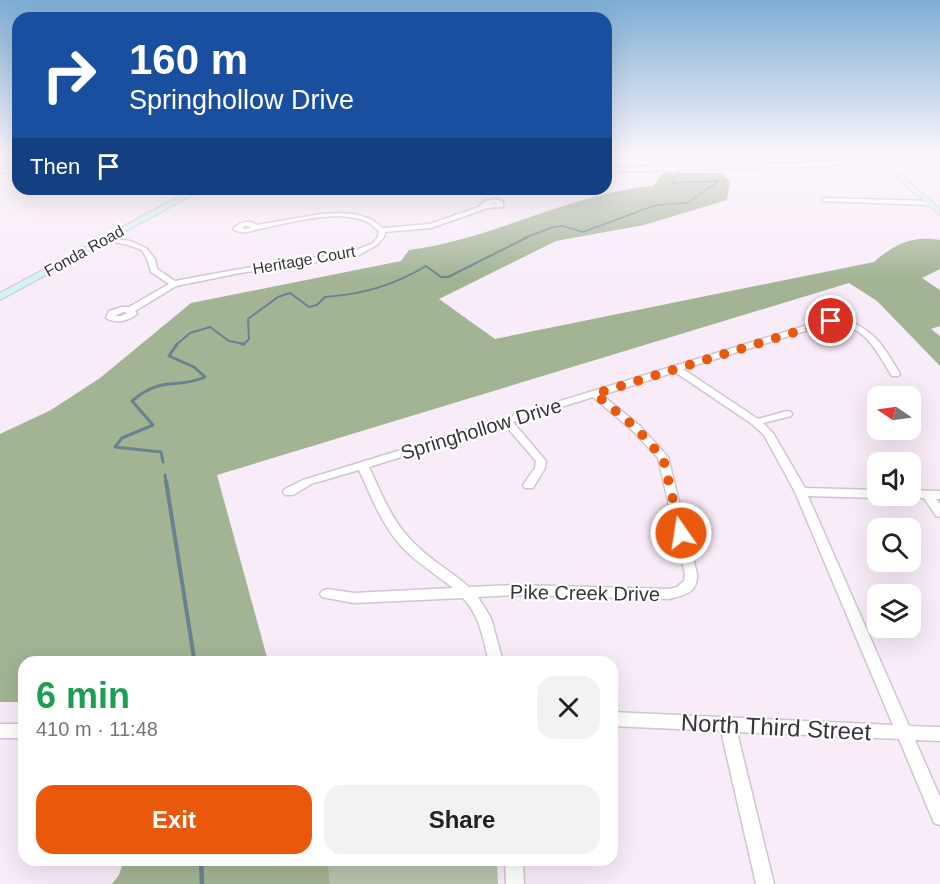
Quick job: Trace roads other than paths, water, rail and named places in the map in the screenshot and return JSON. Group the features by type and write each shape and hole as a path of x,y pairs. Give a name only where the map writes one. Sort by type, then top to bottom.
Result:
{"street":[{"name":"Fonda Road","path":"0,297 186,196"},
{"path":"921,196 940,213"},
{"path":"824,200 928,203"},
{"path":"382,230 431,226 486,207"},
{"name":"Heritage Court","path":"129,310 174,284 240,271 354,254 375,244 381,237 382,230 362,218 338,215 303,218 256,227"},
{"path":"106,239 130,243 144,249 154,270 174,284"},
{"name":"Springhollow Drive","path":"289,492 307,482 831,321 860,326 867,332 895,374"},
{"path":"677,369 756,422 774,441 801,492 940,817"},
{"name":"Pike Creek Drive","path":"327,594 354,598 517,590 669,594 681,591 691,583 663,458 636,428 595,394"},
{"path":"756,422 786,414"},
{"path":"507,421 541,461 540,468 529,485"},
{"path":"363,466 377,498 400,537 424,562 467,593 483,616 494,656"},
{"path":"801,492 867,494"},
{"path":"934,495 940,513"},
{"name":"North Third Street","path":"618,719 940,734"},
{"path":"728,725 765,884"},
{"path":"0,731 18,731"},
{"path":"514,866 515,884"}],"waterway":[{"path":"524,238 553,227 563,226 583,232 656,205 687,203 697,196"},
{"path":"244,344 249,339 248,319 278,297 290,293 309,307 317,305 325,297 352,294 389,284 426,266 441,277 448,277 528,237"},
{"path":"177,344 190,333 210,327 229,341 244,344"},
{"path":"163,462 161,452 115,447 122,438 153,425 132,401 161,385 186,383 205,377 194,367 169,356 177,344"},
{"path":"165,475 166,482"},
{"path":"166,481 194,656"},
{"path":"201,866 202,884"}]}
